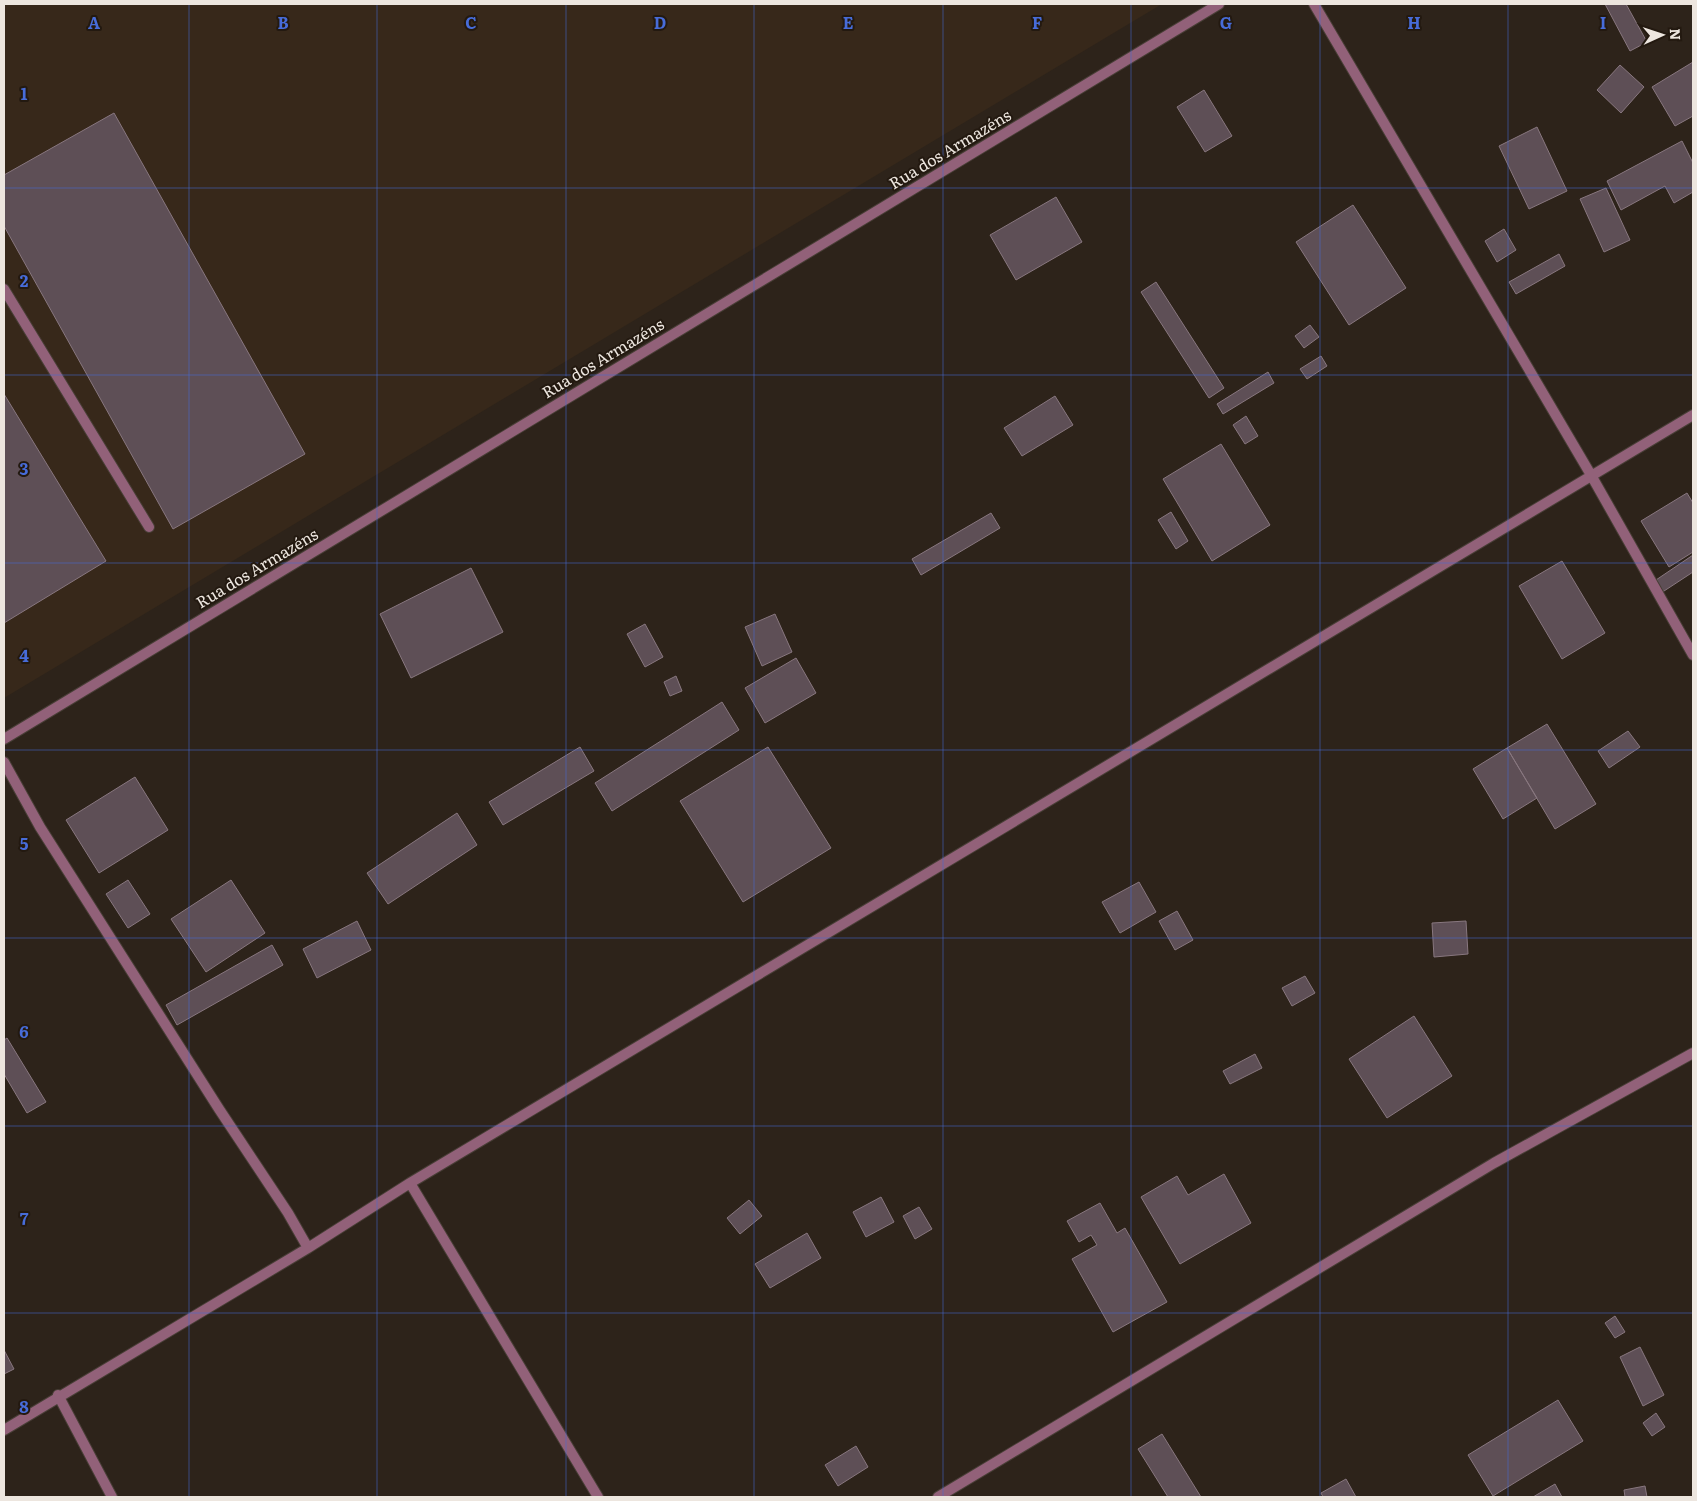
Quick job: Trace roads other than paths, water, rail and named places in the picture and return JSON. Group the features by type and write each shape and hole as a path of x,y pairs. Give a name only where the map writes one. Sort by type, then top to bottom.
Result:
{"street":[{"name":"Rua dos Armazéns","path":"4,739 1218,4"},
{"path":"1314,4 1591,475 1693,654"},
{"path":"4,289 149,527"},
{"path":"4,1430 58,1395 308,1248 410,1183 1693,415"},
{"path":"4,762 40,827 219,1110 288,1213 308,1248"},
{"path":"938,1497 1477,1173 1693,1053"},
{"path":"410,1183 598,1497"},
{"path":"58,1395 112,1497"}]}
